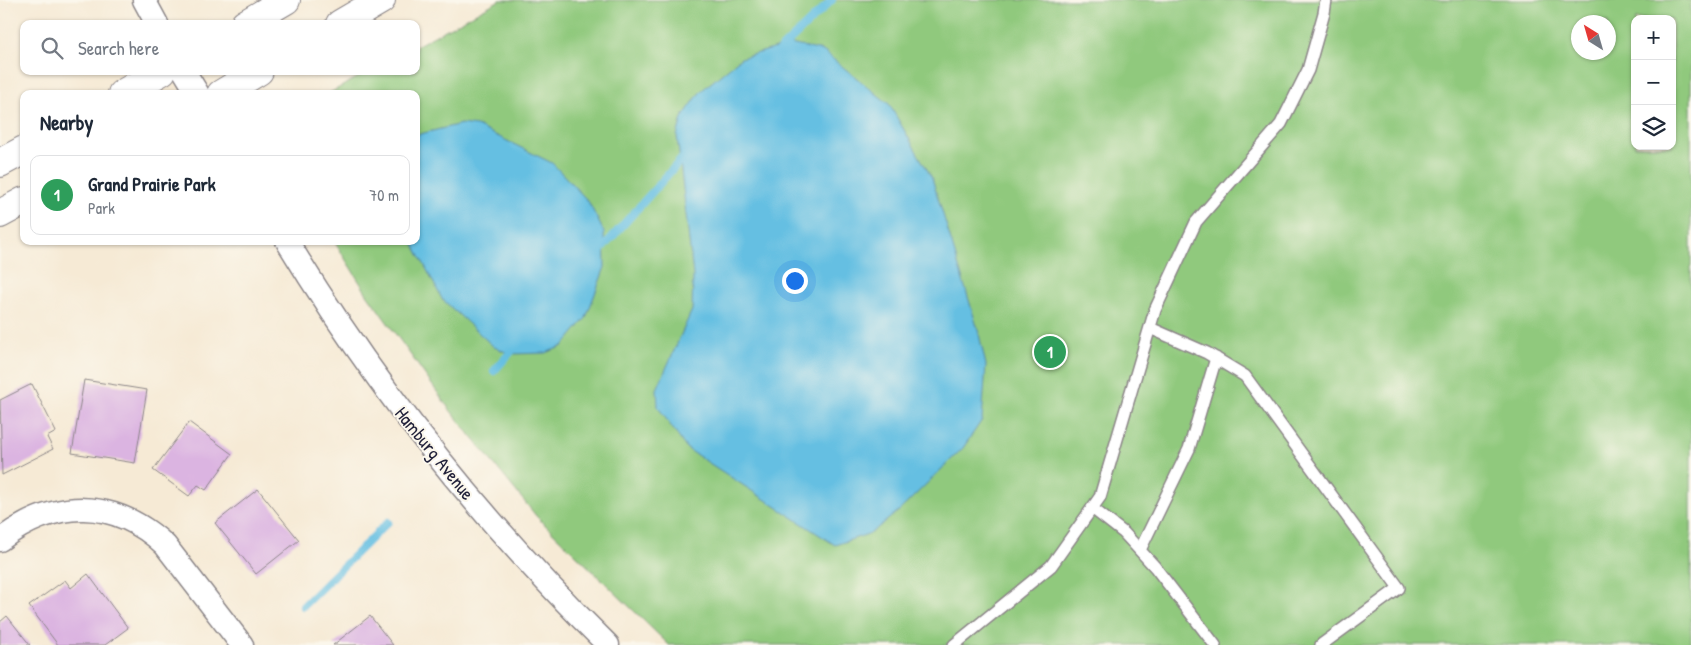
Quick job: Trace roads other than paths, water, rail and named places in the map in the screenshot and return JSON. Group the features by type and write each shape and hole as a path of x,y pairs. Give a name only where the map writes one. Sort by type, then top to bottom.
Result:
{"street":[{"path":"144,0 155,20"},
{"path":"252,20 286,0"},
{"path":"347,20 381,0"},
{"path":"129,90 155,75"},
{"path":"186,75 196,90"},
{"path":"228,90 252,75"},
{"path":"0,164 20,152"},
{"path":"0,214 20,203"},
{"name":"Hamburg Avenue","path":"290,245 360,355 449,474 535,571 608,645"},
{"path":"0,540 27,523 48,515 87,508 106,511 139,526 165,545 242,645"}],"lane":[{"path":"954,645 1051,566 1100,498 1155,310 1196,222 1281,124 1308,70 1324,14 1326,0"},
{"path":"1150,328 1216,358 1245,376 1399,588 1321,645"},
{"path":"1140,550 1189,450 1216,358"},
{"path":"1092,508 1124,532 1215,645"}],"water":[{"path":"790,44 823,51 889,104 932,178 978,330 986,365 982,420 963,448 900,510 871,533 835,545 686,448 658,407 657,389 692,310 693,275 677,136 682,118 701,91 741,58"},
{"path":"461,124 477,126 552,163 588,201 604,232 605,267 586,318 563,346 546,353 510,354 494,347 442,299 414,245 420,245 420,134"}],"waterway":[{"path":"778,52 832,0"},
{"path":"598,253 687,153"},
{"path":"494,371 516,346"},
{"path":"303,606 388,522"}],"place":[{"name":"Grand Prairie Park","path":"1050,352"}]}
